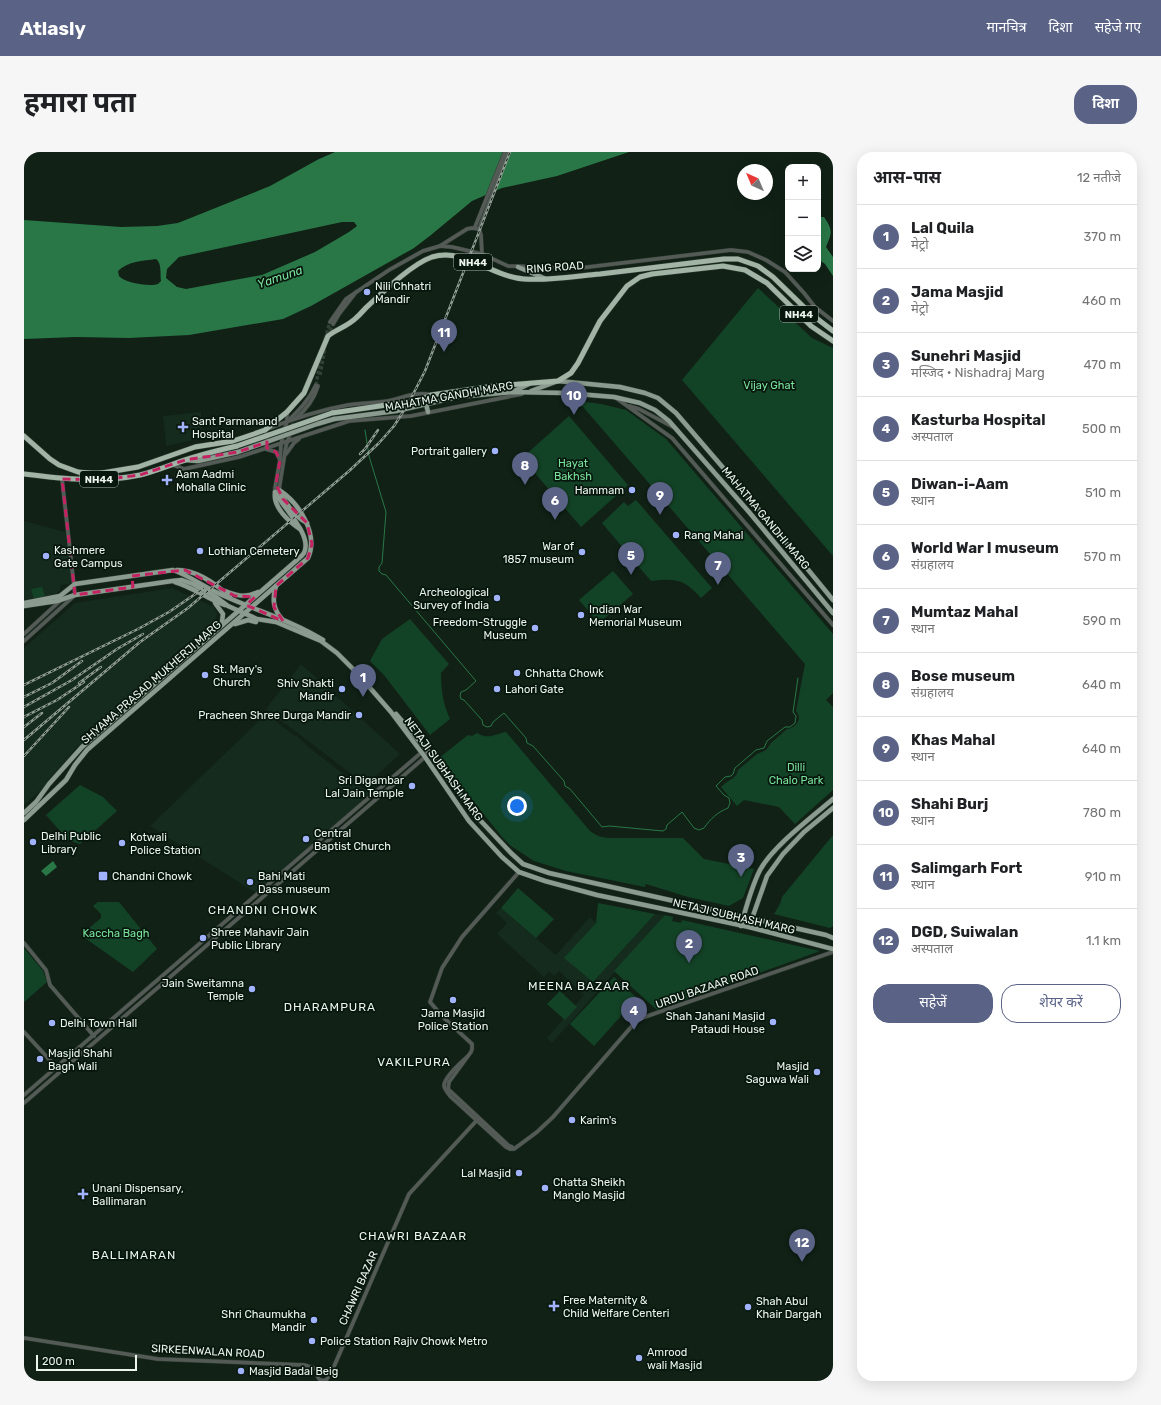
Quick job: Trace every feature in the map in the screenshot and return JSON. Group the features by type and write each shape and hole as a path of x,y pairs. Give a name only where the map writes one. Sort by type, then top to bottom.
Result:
{"highway":[{"name":"RING ROAD","path":"265,430 287,412 304,393 328,336 352,322 373,301 401,277 422,262 438,256 457,255 511,278 532,280 724,259 738,259 758,266 773,277 811,314 833,330"},
{"name":"NH44","path":"558,382 571,372 578,363 600,321 627,286 640,277 652,274 723,266 745,270 767,283 811,326 833,341"},
{"path":"172,465 185,460 198,458 246,444 270,434 332,413 420,400 431,395 494,386 558,382"},
{"path":"420,400 426,404"},
{"path":"378,406 387,401"},
{"path":"24,436 59,465 78,472 96,474 138,467 195,447 233,441 265,430"},
{"name":"MAHATMA GANDHI MARG","path":"24,474 62,479 101,480 140,475 172,465"}],"main road":[{"path":"518,267 546,278"},
{"path":"528,393 558,382"},
{"name":"MAHATMA GANDHI MARG","path":"558,382 620,387 646,393 658,398 681,419 756,506 833,600"},
{"path":"512,392 531,383"},
{"name":"MAHATMA GANDHI MARG","path":"198,458 238,452 317,424 396,411 457,397 512,392 566,393 614,397 640,403 655,410 669,421 749,512 833,613"},
{"path":"426,404 428,412"},
{"path":"246,605 298,560 303,554 306,546 300,529 294,526 278,506 275,500 277,491 286,495 304,517 312,544 311,552 308,558 252,607"},
{"path":"24,603 60,596 74,582 173,570 185,570 198,575 235,596 244,596 264,590"},
{"name":"NETAJI SUBHASH MARG","path":"173,570 219,594 316,635 337,651 361,674 428,751 478,819 523,864 549,873 826,935 833,938"},
{"path":"145,574 147,585"},
{"path":"132,576 133,587"},
{"path":"24,606 61,600 75,595 182,580 216,597 228,606"},
{"path":"172,581 190,588 219,606 223,614 222,622 216,631"},
{"path":"276,586 273,596 274,606 278,615 284,621"},
{"path":"222,589 232,599"},
{"path":"214,602 228,606"},
{"name":"SHYAMA PRASAD MUKHERJI MARG","path":"24,813 36,802 49,784 82,747 246,605"},
{"name":"NETAJI SUBHASH MARG","path":"228,606 257,619 276,622 320,641 337,653 370,687 422,752 469,821 502,857 519,872 545,881 597,895 749,927 833,949"},
{"name":"SHYAMA PRASAD MUKHERJI MARG","path":"24,820 66,780 75,765 87,750 252,607"},
{"path":"227,629 239,622 248,620 258,622 276,622"},
{"path":"741,926 751,891 761,869 782,844 833,799"},
{"path":"749,927 767,876 783,854 804,832 833,808"}],"street":[{"path":"480,221 505,152"},
{"path":"477,228 508,152"},
{"path":"331,323 346,298 389,270 423,251 440,246 467,229 477,228"},
{"path":"477,228 481,235 482,254"},
{"path":"440,246 452,246 482,254 508,266 518,267 580,268 731,250 748,252 766,260 785,272 815,307 833,321"},
{"path":"277,491 294,420 303,413 312,401 317,385 304,406 287,421"},
{"name":"MAHATMA GANDHI MARG","path":"172,465 184,469 239,457 349,422 411,416 528,393"},
{"path":"280,460 276,452 266,449 267,438 265,430 287,421 350,404 387,401 417,394 431,395"},
{"path":"614,397 672,438 833,625"},
{"path":"626,405 639,409 676,429"},
{"path":"277,491 275,488 281,444 287,421 287,412"},
{"path":"285,457 294,443 301,437"},
{"path":"24,641 75,595 62,479"},
{"path":"24,634 61,600 68,589"},
{"path":"24,1095 422,752 428,751"},
{"path":"24,1103 425,757 428,751"},
{"path":"478,1119 450,1096 444,1087 446,1080 458,1065 467,1057 472,1049 472,1044 443,1017 432,1005 430,999 442,968 462,937 519,872"},
{"path":"24,943 46,970 50,985 97,1039"},
{"name":"URDU BAZAAR ROAD","path":"478,1119 508,1148 512,1150 537,1132 553,1117 639,1019 833,952"},
{"path":"24,1032 60,1072"},
{"name":"CHAWRI BAZAR","path":"328,1374 332,1371 409,1194 478,1119"},
{"name":"SIRKEENWALAN ROAD","path":"24,1338 158,1359 304,1365 320,1370"},
{"path":"320,1370 326,1370 328,1374 326,1379 320,1380 317,1375 320,1370"}],"highlighted area":[{"path":"267,442 267,448 276,452 280,460 276,484 283,499 307,523 312,544 308,558 276,586 274,607 283,621 246,605 255,597 235,596 185,570 132,576 133,587 75,595 62,479 101,480 140,475 185,460 238,452"}],"shaded area":[{"name":"Sant Parmanand Hospital","path":"201,412 202,438 166,446 163,416"},
{"name":"Kashmere Gate Campus","path":"24,521 65,532 72,580 69,584 61,585 60,590 56,594 24,600"},
{"path":"172,588 214,607 217,614 213,626 76,748 39,792 24,805 24,648 75,603"},
{"path":"301,664 400,754 366,785 266,709"},
{"path":"266,714 295,736 296,735 311,749 370,794 256,893 150,826"},
{"name":"MEENA BAZAAR","path":"501,908 556,955 590,917 596,923 565,958 593,982 655,914 665,915 552,1043 547,1038 584,995 559,971 554,976 549,972 544,977 497,934 507,923 496,913"}],"green space":[{"name":"Vijay Ghat","path":"758,288 812,338 833,348 833,556 682,380"},
{"name":"Dilli Chalo Park","path":"578,401 601,404 626,410 666,439 833,634 833,693 826,700 833,707 833,790 795,824 779,807 744,800 737,806 721,787 734,777 738,770 757,754 766,750 771,743 787,729 796,725 799,720 796,711 805,664"},
{"name":"Hayat Bakhsh","path":"569,416 628,485 581,527 522,458"},
{"path":"636,500 712,588 701,598 690,587 679,581 651,581 602,523 624,502 628,506"},
{"path":"613,571 633,594 599,623 579,600"},
{"path":"42,587 45,596 34,599 31,589"},
{"path":"410,619 449,664 441,673 441,679 444,702 450,719 430,735 384,675 370,661 382,639"},
{"path":"506,732 590,831 608,838 683,838 704,859 754,869 743,898 729,906 688,897 646,884 645,887 566,871 534,861 511,846 502,837 439,758 468,735 472,736 477,733 485,736 492,736"},
{"path":"80,785 103,797 117,811 80,844 68,840 46,815"},
{"path":"833,835 833,926 830,928 774,914 782,897"},
{"path":"518,888 554,919 536,938 501,908"},
{"name":"Kaccha Bagh","path":"98,902 119,902 157,949 133,972 85,938 88,929 101,918 101,914 93,906"},
{"path":"598,903 655,914 593,982 564,958 596,923"},
{"path":"665,915 673,917 672,921 681,923 682,920 820,951 657,1010 614,971"},
{"path":"24,948 43,971 47,982 24,1002"},
{"path":"614,977 637,998 594,1046 570,1024"},
{"path":"560,991 577,1007 565,1020 547,1004"}],"water":[{"name":"Yamuna","path":"335,152 629,152 557,176 502,188 472,201 414,248 311,306 283,319 189,335 129,338 76,337 24,339 24,220 121,227 157,226 178,223 270,186 319,159","holes":["342,222 354,222 357,226 315,252 262,275 186,289 177,287 166,278 167,269 179,257","156,259 159,263 161,281 158,284 137,284 126,281 119,276 118,271 126,265"]},
{"path":"821,217 824,217 831,232 826,247 833,257 833,276 825,264 821,261"},
{"path":"53,861 57,867 46,876 41,871"}],"waterway":[{"path":"365,430 369,456 386,512 382,563 379,567 379,571 386,575 476,681 466,690 461,692 460,696 461,699 464,700 482,720 483,725 487,727 491,726 493,722 504,713 526,738 527,743 533,746 564,781 565,786 570,789 602,827 609,826 663,831 666,829 667,825 682,812 694,828 699,830 704,828 714,816 728,808 730,803 729,798 716,786 725,777 731,776 735,768 756,750 764,748 767,741 785,727 790,727 795,723 796,716 793,712 798,678"}],"tunnel":[{"path":"325,339 330,322"},
{"path":"328,336 333,324"},
{"path":"320,375 325,348"},
{"path":"316,385 321,356"}],"railway":[{"path":"24,740 140,642 188,608 349,471 379,443 394,426 408,404 425,371 510,152"},
{"path":"360,454 378,430"},
{"path":"24,685 138,629 169,612 204,588"},
{"path":"24,707 72,680 117,649 143,634"},
{"path":"24,697 52,683 82,661"},
{"path":"79,683 101,667"},
{"path":"24,717 57,700 84,682"},
{"path":"24,756 69,707"},
{"path":"24,727 42,713"}],"place":[{"name":"Nili Chhatri Mandir","path":"367,292"},
{"name":"Salimgarh Fort","path":"444,352"},
{"name":"Shahi Burj","path":"574,415"},
{"name":"Sant Parmanand Hospital","path":"183,427"},
{"name":"Portrait gallery","path":"495,451"},
{"name":"Aam Aadmi Mohalla Clinic","path":"167,480"},
{"name":"Bose museum","path":"525,485"},
{"name":"Hammam","path":"632,490"},
{"name":"Khas Mahal","path":"660,515"},
{"name":"World War I museum","path":"555,520"},
{"name":"Rang Mahal","path":"676,535"},
{"name":"Lothian Cemetery","path":"200,551"},
{"name":"War of 1857 museum","path":"582,552"},
{"name":"Kashmere Gate Campus","path":"46,556"},
{"name":"Diwan-i-Aam","path":"631,575"},
{"name":"Mumtaz Mahal","path":"718,585"},
{"name":"Archeological Survey of India","path":"497,598"},
{"name":"Indian War Memorial Museum","path":"581,615"},
{"name":"Freedom-Struggle Museum","path":"535,628"},
{"name":"Chhatta Chowk","path":"517,673"},
{"name":"St. Mary's Church","path":"205,675"},
{"name":"Shiv Shakti Mandir","path":"342,689"},
{"name":"Lahori Gate","path":"497,689"},
{"name":"Lal Quila","path":"363,697"},
{"name":"Pracheen Shree Durga Mandir","path":"359,715"},
{"name":"Sri Digambar Lal Jain Temple","path":"412,786"},
{"name":"Central Baptist Church","path":"306,839"},
{"name":"Delhi Public Library","path":"33,842"},
{"name":"Kotwali Police Station","path":"122,843"},
{"name":"Chandni Chowk","path":"103,876"},
{"name":"Sunehri Masjid","path":"741,877"},
{"name":"Bahi Mati Dass museum","path":"250,882"},
{"name":"Shree Mahavir Jain Public Library","path":"203,938"},
{"name":"Jama Masjid","path":"689,963"},
{"name":"Jain Sweitamna Temple","path":"252,989"},
{"name":"Jama Masjid Police Station","path":"453,1000"},
{"name":"Shah Jahani Masjid Pataudi House","path":"773,1022"},
{"name":"Delhi Town Hall","path":"52,1023"},
{"name":"Kasturba Hospital","path":"634,1030"},
{"name":"Masjid Shahi Bagh Wali","path":"40,1059"},
{"name":"Masjid Saguwa Wali","path":"817,1072"},
{"name":"Karim's","path":"572,1120"},
{"name":"Lal Masjid","path":"519,1173"},
{"name":"Chatta Sheikh Manglo Masjid","path":"545,1188"},
{"name":"Unani Dispensary, Ballimaran","path":"83,1194"},
{"name":"DGD, Suiwalan","path":"802,1262"},
{"name":"Free Maternity & Child Welfare Centeri","path":"554,1306"},
{"name":"Shah Abul Khair Dargah","path":"748,1307"},
{"name":"Shri Chaumukha Mandir","path":"314,1320"},
{"name":"Police Station Rajiv Chowk Metro","path":"312,1341"},
{"name":"Amrood wali Masjid","path":"639,1358"},
{"name":"Masjid Badal Beig","path":"241,1371"}],"district":[{"name":"CHANDNI CHOWK","path":"263,910"},
{"name":"MEENA BAZAAR","path":"579,986"},
{"name":"DHARAMPURA","path":"330,1007"},
{"name":"VAKILPURA","path":"414,1062"},
{"name":"CHAWRI BAZAAR","path":"413,1236"},
{"name":"BALLIMARAN","path":"134,1255"}]}
